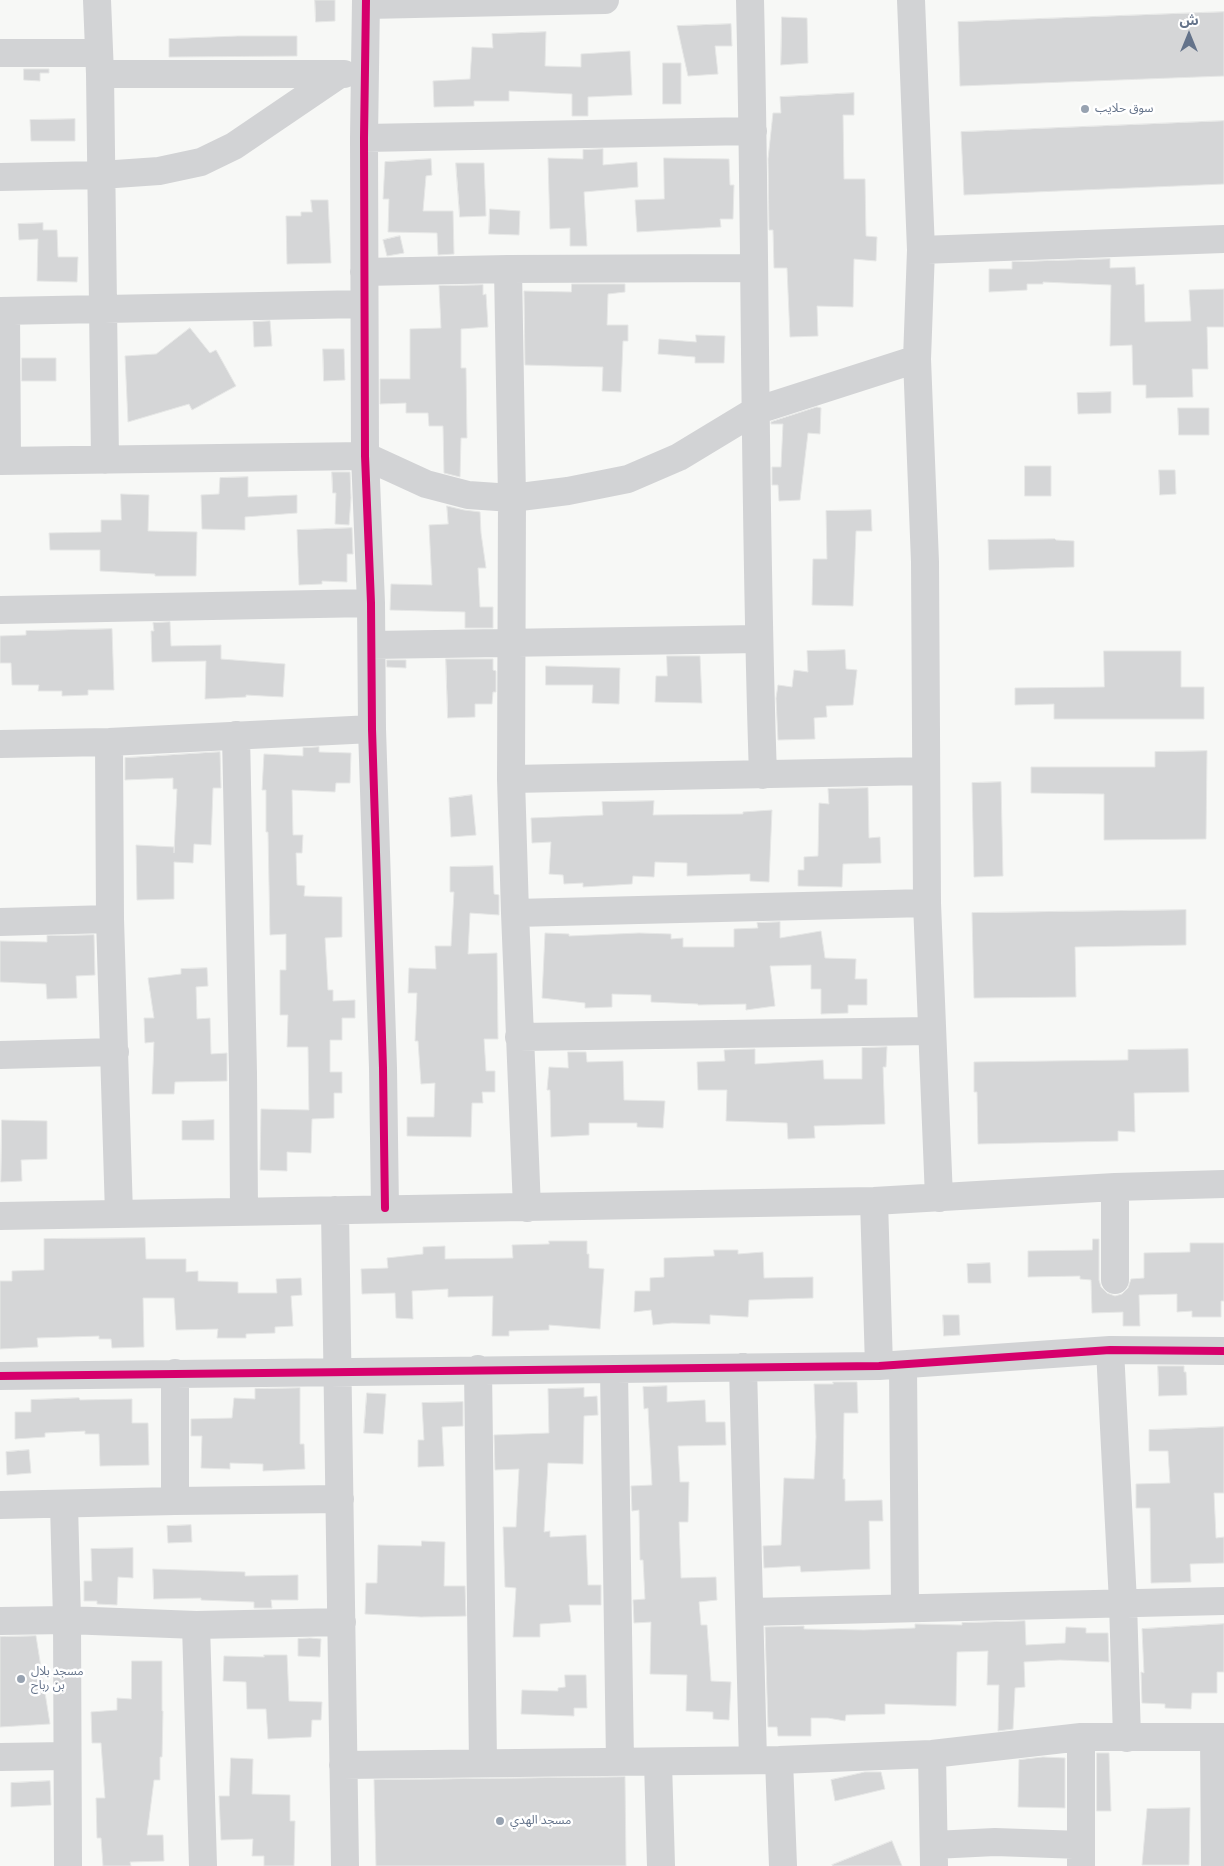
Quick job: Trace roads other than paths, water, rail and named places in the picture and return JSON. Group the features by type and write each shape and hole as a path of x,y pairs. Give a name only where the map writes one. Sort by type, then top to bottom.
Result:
{"street":[{"path":"97,0 100,63 105,460"},
{"path":"384,1208 383,1058 372,729 371,602 365,456 364,138 353,75 367,3 604,0"},
{"path":"750,0 755,411 763,775"},
{"path":"911,0 921,250 917,359 925,562 927,903 938,1198"},
{"path":"0,53 100,63 353,75"},
{"path":"0,177 101,176 159,171 201,162 234,146 353,75"},
{"path":"364,138 753,131"},
{"path":"921,250 1224,239"},
{"path":"364,272 508,269 753,268"},
{"path":"508,269 512,498 512,779 515,913 527,1208"},
{"path":"364,304 3,311 4,461 365,456 426,484 468,495 512,498 568,491 628,479 679,457 755,411 917,359"},
{"path":"0,610 371,602"},
{"path":"372,645 759,639"},
{"path":"0,744 109,742 372,729"},
{"path":"236,735 244,1210"},
{"path":"109,742 110,919 119,1214"},
{"path":"512,779 926,771"},
{"path":"515,913 927,903"},
{"path":"0,922 110,919"},
{"path":"520,1037 931,1031"},
{"path":"0,1055 115,1052"},
{"path":"0,1216 244,1210 527,1208 874,1201 1115,1187 1224,1184"},
{"path":"1115,1187 1115,1280"},
{"path":"874,1201 891,1365 905,1608"},
{"path":"335,1210 345,1866"},
{"path":"1110,1350 1123,1602 1127,1738"},
{"path":"0,1376 478,1369 614,1370 891,1365 1110,1350 1224,1351"},
{"path":"743,1367 753,1760"},
{"path":"478,1369 483,1763"},
{"path":"614,1370 620,1762"},
{"path":"175,1373 175,1501"},
{"path":"0,1506 340,1499"},
{"path":"64,1504 68,1620 68,1866"},
{"path":"750,1612 1224,1601"},
{"path":"0,1621 68,1620 196,1625 342,1622"},
{"path":"196,1625 203,1866"},
{"path":"343,1766 779,1760 932,1754 1081,1737 1219,1737 1215,1866"},
{"path":"932,1754 934,1855 995,1842 1081,1855 1081,1737"},
{"path":"0,1757 67,1756"},
{"path":"779,1760 783,1866"},
{"path":"658,1762 661,1866"}],"place":[{"name":"سوق حلايب","path":"1085,109"},
{"name":"مسجد بلال بن رباح","path":"21,1679"},
{"name":"مسجد الهدي","path":"500,1821"}]}
